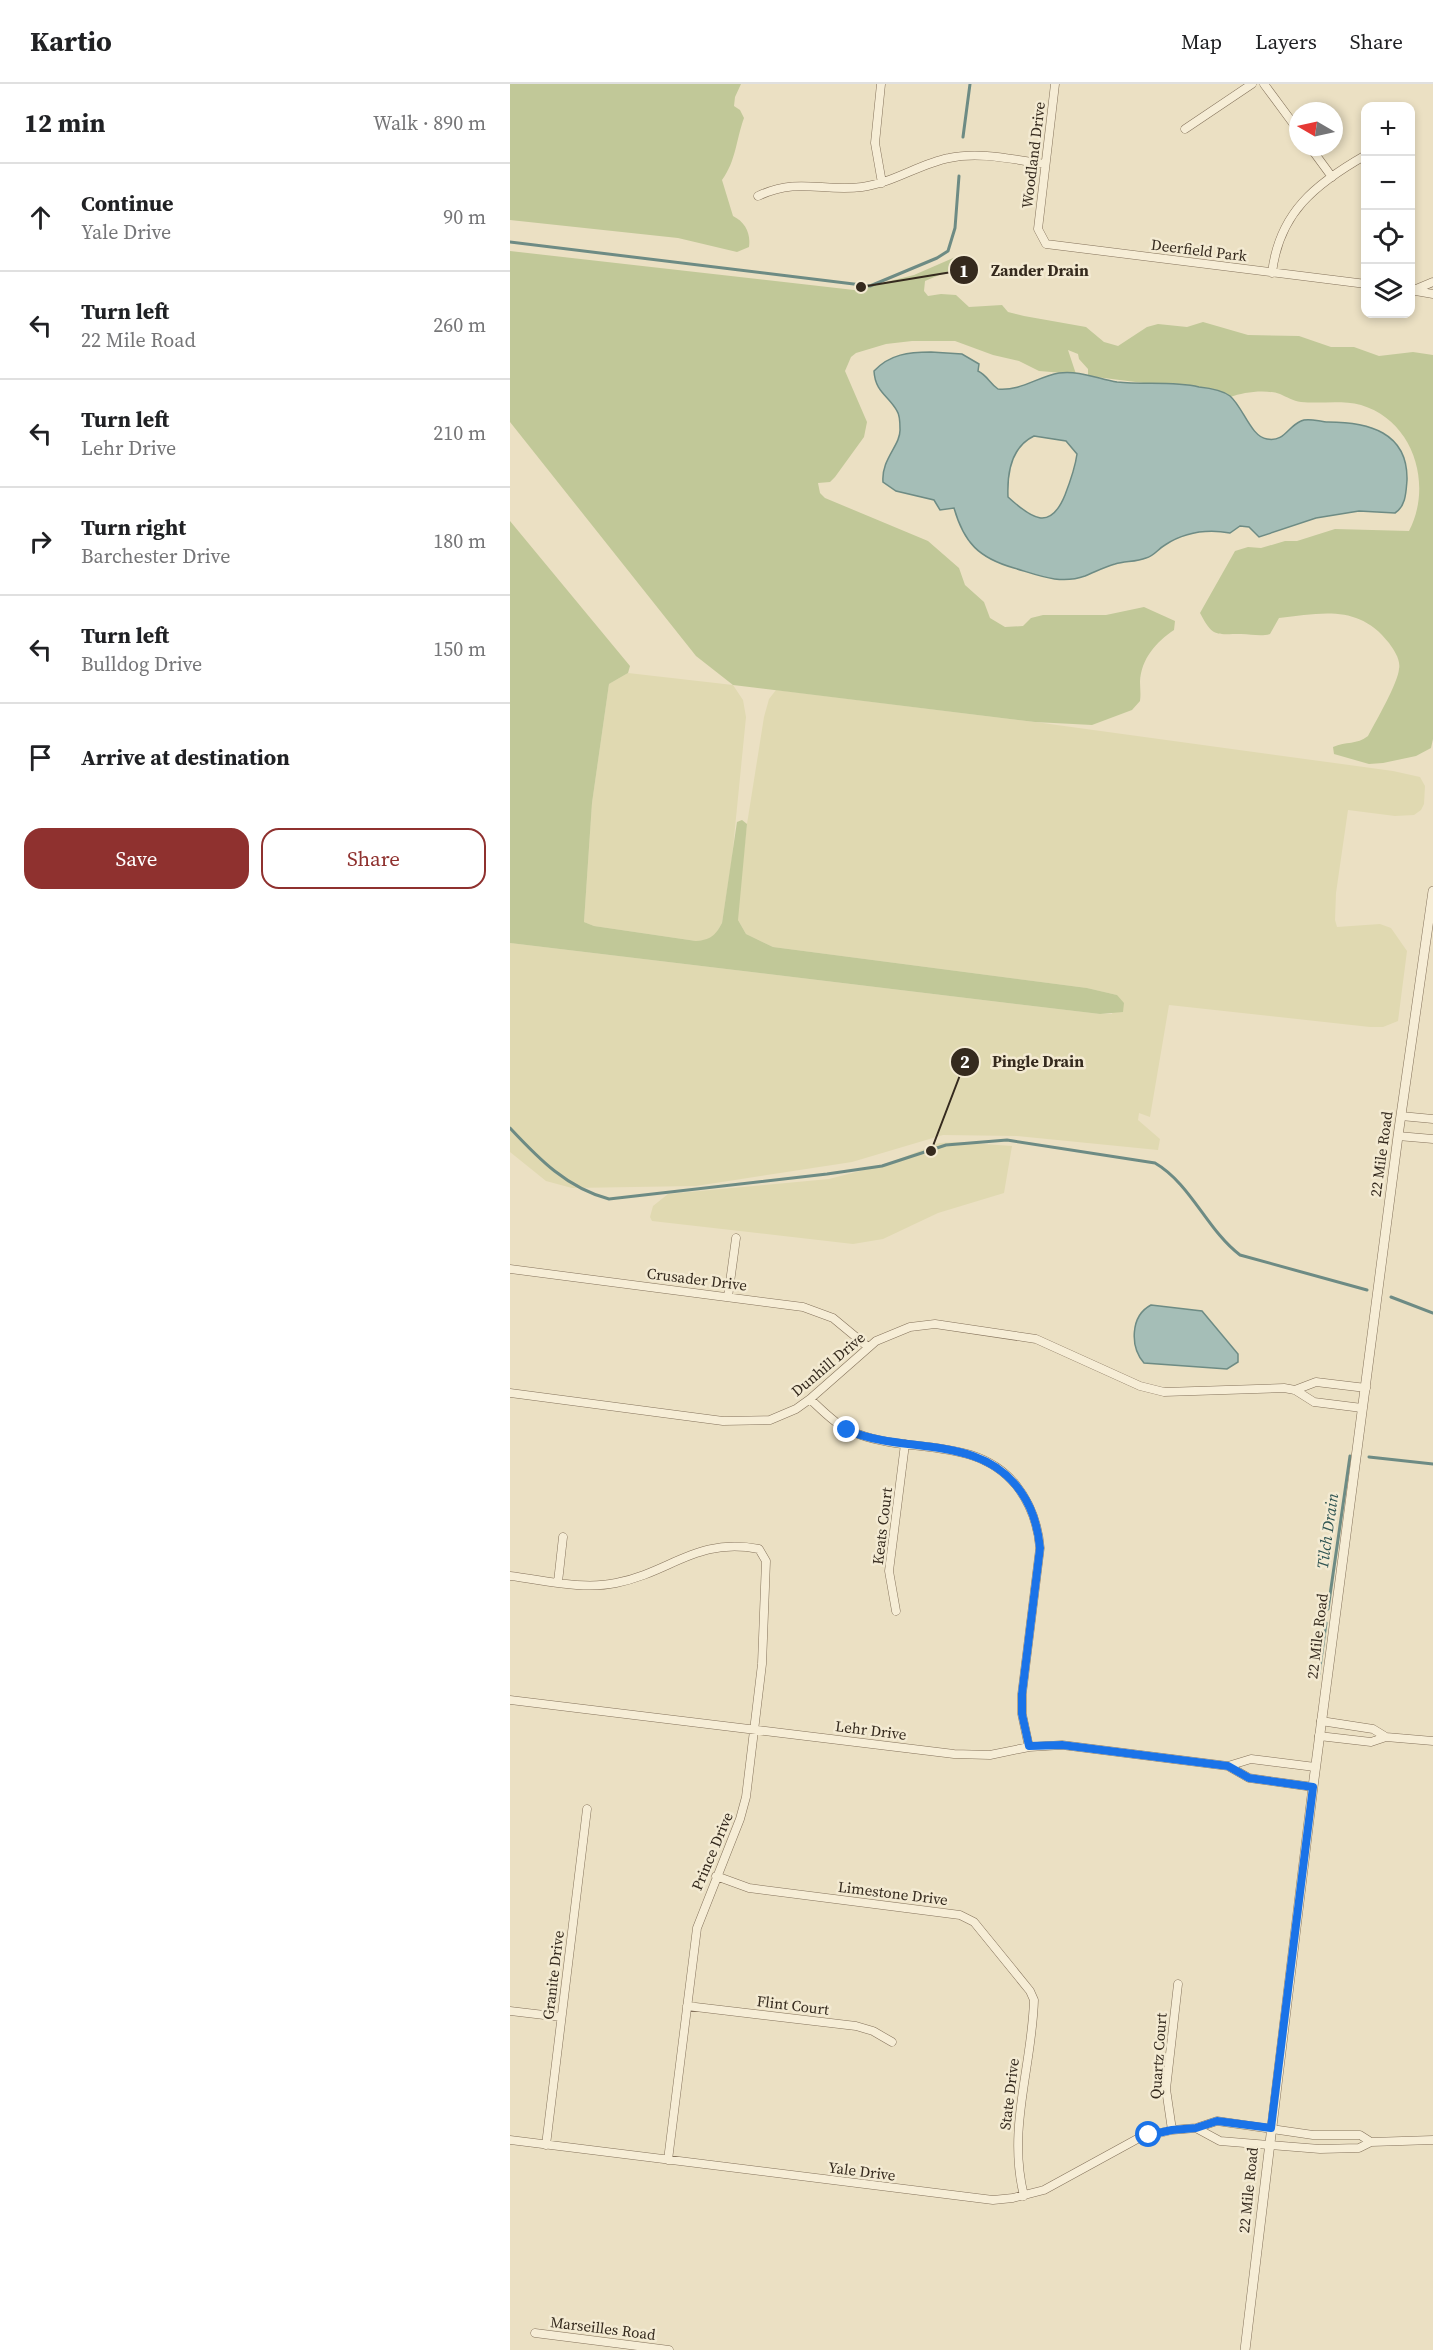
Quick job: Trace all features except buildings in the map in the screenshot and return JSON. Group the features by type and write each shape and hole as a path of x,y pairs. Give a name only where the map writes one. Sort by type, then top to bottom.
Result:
{"street":[{"path":"881,84 875,143 882,183"},
{"name":"Woodland Drive","path":"1038,229 1055,84"},
{"path":"1185,129 1252,84"},
{"path":"1264,84 1289,118"},
{"path":"758,196 787,185 846,188 882,183 939,160 959,156 983,156 1045,164"},
{"path":"1317,156 1332,177"},
{"path":"1272,273 1277,242 1287,222 1302,202 1332,177 1364,156"},
{"name":"Deerfield Park","path":"1038,229 1043,242 1053,246 1361,284"},
{"path":"1415,289 1433,282"},
{"path":"1415,291 1433,294"},
{"name":"22 Mile Road","path":"1245,2350 1315,1767 1398,1136 1433,891"},
{"path":"1401,1116 1433,1119"},
{"path":"1398,1136 1433,1139"},
{"path":"728,1297 736,1238"},
{"name":"Crusader Drive","path":"510,1269 803,1306 824,1313 852,1331 868,1347"},
{"name":"Dunhill Drive","path":"510,1394 737,1422 770,1420 796,1409 810,1399 868,1347 897,1330 921,1324 941,1324 1036,1339 1140,1386 1158,1391 1295,1390 1316,1382 1366,1388"},
{"name":"Dunhill Drive","path":"1295,1390 1314,1402 1362,1408"},
{"path":"810,1399 831,1419 847,1430 868,1438 974,1455 1002,1471 1024,1496 1035,1517 1040,1548 1022,1694 1022,1714 1029,1746"},
{"name":"Keats Court","path":"896,1611 889,1570 905,1444"},
{"path":"510,1576 558,1582 563,1537"},
{"name":"Prince Drive","path":"558,1582 595,1586 617,1583 711,1548 745,1547 762,1551 766,1561 763,1652 744,1809 697,1928 668,2160"},
{"name":"Lehr Drive","path":"510,1700 968,1755 990,1755 1029,1746 1062,1745 1228,1766 1249,1778 1313,1787"},
{"path":"1321,1721 1373,1729 1386,1737"},
{"path":"1319,1736 1371,1742 1386,1737 1433,1741"},
{"name":"Lehr Drive","path":"1228,1766 1251,1759 1315,1767"},
{"name":"Granite Drive","path":"546,2145 587,1809"},
{"name":"Limestone Drive","path":"716,1876 761,1890 965,1916 974,1922 1033,1995"},
{"name":"Quartz Court","path":"1172,2130 1166,2089 1178,1984"},
{"name":"State Drive","path":"1024,2196 1016,2152 1033,1995"},
{"name":"Flint Court","path":"687,2006 856,2026 873,2031 892,2042"},
{"path":"510,2011 561,2017"},
{"name":"Yale Drive","path":"510,2140 969,2199 1003,2200 1024,2196 1060,2182 1139,2138 1172,2130 1196,2128 1217,2121 1321,2135 1360,2135 1371,2142"},
{"path":"1196,2128 1220,2141 1332,2150 1359,2148 1371,2142 1433,2140"},
{"name":"Marseilles Road","path":"535,2333 669,2350"}],"shaded area":[{"path":"628,673 733,685 743,700 746,717 732,858 722,923 709,940 696,941 594,926 584,922 592,803 609,684"},
{"path":"776,690 1035,722 1393,771 1420,777 1425,786 1424,804 1421,810 1414,815 1395,816 1348,810 1336,893 1337,927 1380,924 1391,928 1407,951 1398,1021 1383,1027 1370,1027 1169,1005 1150,1117 1139,1113 1138,1120 1160,1139 1158,1150 1017,1136 943,1135 852,1162 696,1186 572,1188 546,1181 510,1152 510,943 1112,1014 1117,995 1087,988 773,947 746,934 738,920 738,908 747,824 764,717 769,699"},
{"path":"939,1143 1012,1146 1004,1193 938,1213 883,1239 853,1244 652,1221 650,1217 653,1206 668,1194 829,1179 887,1164"}],"green space":[{"path":"510,84 741,84 734,106 740,110 744,118 733,158 722,180 733,216 744,225 748,233 749,247 737,252 678,238 510,220"},
{"path":"510,251 854,290 914,275 960,255 959,264 951,270 925,281 924,291 928,296 956,295 969,307 1002,305 1008,312 1086,327 1104,342 1118,346 1147,327 1158,324 1187,327 1203,322 1248,335 1299,336 1331,347 1354,347 1379,356 1413,352 1433,355 1433,739 1431,748 1416,756 1369,764 1334,754 1333,747 1360,741 1368,736 1398,675 1397,655 1389,643 1365,622 1339,614 1310,614 1279,618 1270,634 1266,635 1220,634 1208,627 1200,613 1235,551 1248,547 1261,548 1285,541 1297,541 1335,529 1409,531 1416,513 1419,494 1418,475 1414,457 1406,440 1394,425 1379,413 1361,405 1338,402 1301,402 1280,394 1261,391 1230,397 1223,393 1088,376 1088,369 1079,359 1078,354 1068,350 1076,374 1039,371 1019,361 993,355 955,341 912,341 886,344 856,353 851,357 845,371 867,422 864,437 830,482 818,483 820,493 825,498 928,541 959,568 965,585 984,602 990,618 1005,627 1023,626 1031,618 1043,615 1106,615 1144,607 1175,621 1174,630 1161,640 1146,659 1141,674 1140,701 1132,710 1092,725 1035,722 733,685 696,656 510,422"},
{"path":"510,521 630,666 628,673 609,684 592,803 584,922 594,926 696,941 712,936 722,923 737,822 742,820 747,824 738,920 746,934 773,947 1087,988 1117,995 1124,1003 1123,1012 1100,1014 510,943"}],"water":[{"path":"931,352 962,354 979,364 978,371 998,389 1022,386 1066,372 1117,382 1179,384 1223,392 1235,401 1256,433 1267,439 1282,436 1296,424 1307,419 1357,424 1371,428 1383,433 1401,451 1406,464 1405,498 1395,513 1359,511 1316,518 1259,537 1249,527 1240,526 1230,533 1213,531 1188,534 1149,557 1115,564 1076,579 1049,578 1002,564 982,554 968,540 954,508 940,510 934,500 896,491 883,482 885,466 899,435 900,422 894,406 877,384 874,371 893,358","holes":["1034,436 1066,441 1077,454 1074,470 1059,507 1053,514 1040,518 1024,511 1008,497 1008,479 1015,454 1026,441"]},
{"path":"1151,1305 1202,1311 1238,1354 1238,1362 1227,1369 1144,1363 1136,1349 1134,1332 1139,1316"}],"waterway":[{"path":"963,137 970,84"},
{"path":"510,242 870,286 937,258 948,251 955,228 959,176"},
{"path":"510,1128 532,1151 567,1180 580,1188 609,1199 882,1166 946,1145 1007,1140 1155,1163 1179,1183 1228,1245 1240,1255 1367,1290"},
{"path":"1391,1297 1433,1313"},
{"name":"Tilch Drain","path":"1328,1609 1350,1456"},
{"name":"Tilch Drain","path":"1369,1457 1433,1464"},
{"name":"Tilch Drain","path":"1319,1674 1326,1623"}],"place":[{"name":"Zander Drain","path":"861,287"},
{"name":"Pingle Drain","path":"931,1151"}],"route":[{"path":"847,1430 868,1438 974,1455 993,1465 1010,1478 1030,1506 1037,1526 1040,1559 1022,1694 1022,1714 1029,1746 1062,1745 1228,1766 1249,1778 1313,1787 1271,2128 1217,2121 1196,2128 1183,2128 1149,2135"}]}
